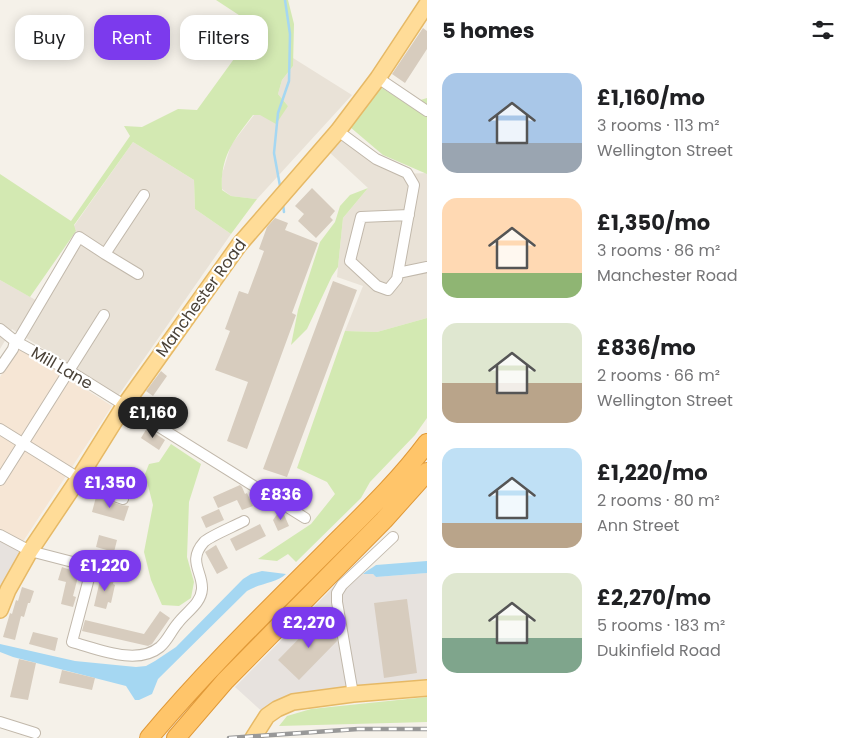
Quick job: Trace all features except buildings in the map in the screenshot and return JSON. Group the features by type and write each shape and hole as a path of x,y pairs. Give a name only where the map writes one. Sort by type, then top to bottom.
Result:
{"highway":[{"path":"150,737 213,667 415,460 427,443"},
{"path":"176,738 225,680 384,520 427,472"}],"main road":[{"name":"Manchester Road","path":"0,610 8,590 30,551 80,478 124,406 239,245 338,131 378,78 427,4"},
{"path":"253,738 267,716 284,705 293,702 353,694 427,688"}],"street":[{"path":"378,78 427,111"},
{"path":"338,131 376,159 407,173 414,185 409,215 397,278 388,290 377,286 350,261 360,217 409,215"},
{"path":"105,254 144,195"},
{"path":"0,368 79,237 138,274"},
{"path":"398,273 427,267"},
{"path":"0,480 104,315"},
{"name":"Mill Lane","path":"0,329 15,341 68,370 305,518"},
{"path":"0,429 98,490 123,499"},
{"path":"92,567 72,642 127,656 140,656 159,648 167,640 177,623 197,603 202,589 196,566 197,553 205,541 244,521"},
{"path":"0,535 30,551 117,573"},
{"path":"353,694 337,593 342,585 393,537"},
{"path":"0,722 35,733"}],"shaded area":[{"path":"293,58 352,95 257,199 231,196 222,189 222,174 231,145 254,115 260,115 288,106 278,94 282,80 293,66"},
{"path":"341,139 401,174 427,173 427,318 377,332 345,331 363,286 337,277 343,218 368,188 328,151"},
{"path":"133,142 194,180 195,209 231,234 118,396 12,329 0,349 0,280 41,303 82,244 74,226"},
{"path":"19,347 112,406 22,543 0,530 0,377"},
{"path":"0,539 22,554 0,610"},
{"path":"427,573 427,688 353,694 267,716 235,687 346,574 373,574 376,577"}],"green space":[{"path":"216,0 288,0 294,24 293,66 282,80 278,94 288,106 276,124 260,115 253,115 234,141 226,158 223,167 222,190 231,196 257,199 231,234 195,209 194,180 133,142 74,225 76,231 30,297 0,280 0,174 71,221 130,136 124,126 142,127 178,109 197,110 233,60 268,60 268,15 239,15"},
{"path":"379,86 407,104 427,98 427,174 383,155 350,127"},
{"path":"368,188 343,218 338,267 307,329 291,345 298,310 320,242 335,222 340,206 350,195"},
{"path":"427,318 427,418 415,435 370,482 361,498 296,562 288,554 277,561 258,559 311,524 335,494 327,482 297,468 345,331 377,332"},
{"path":"171,444 201,464 189,502 187,557 194,582 191,598 179,606 162,605 151,580 144,552 153,505 145,474 149,464 159,462"},
{"path":"427,697 427,722 279,726 287,716 311,709"}],"water":[{"path":"427,561 427,573 376,577 373,574 363,574 376,565"},
{"path":"262,571 286,574 247,591 158,679 152,694 139,700 135,700 126,686 0,652 0,644 75,661 136,667 146,666 176,647 243,579 251,574"}],"waterway":[{"path":"280,186 274,153 278,113 289,81 290,34 285,0"},
{"path":"283,204 284,212"}],"railway":[{"path":"229,738 358,729 427,729"}]}
